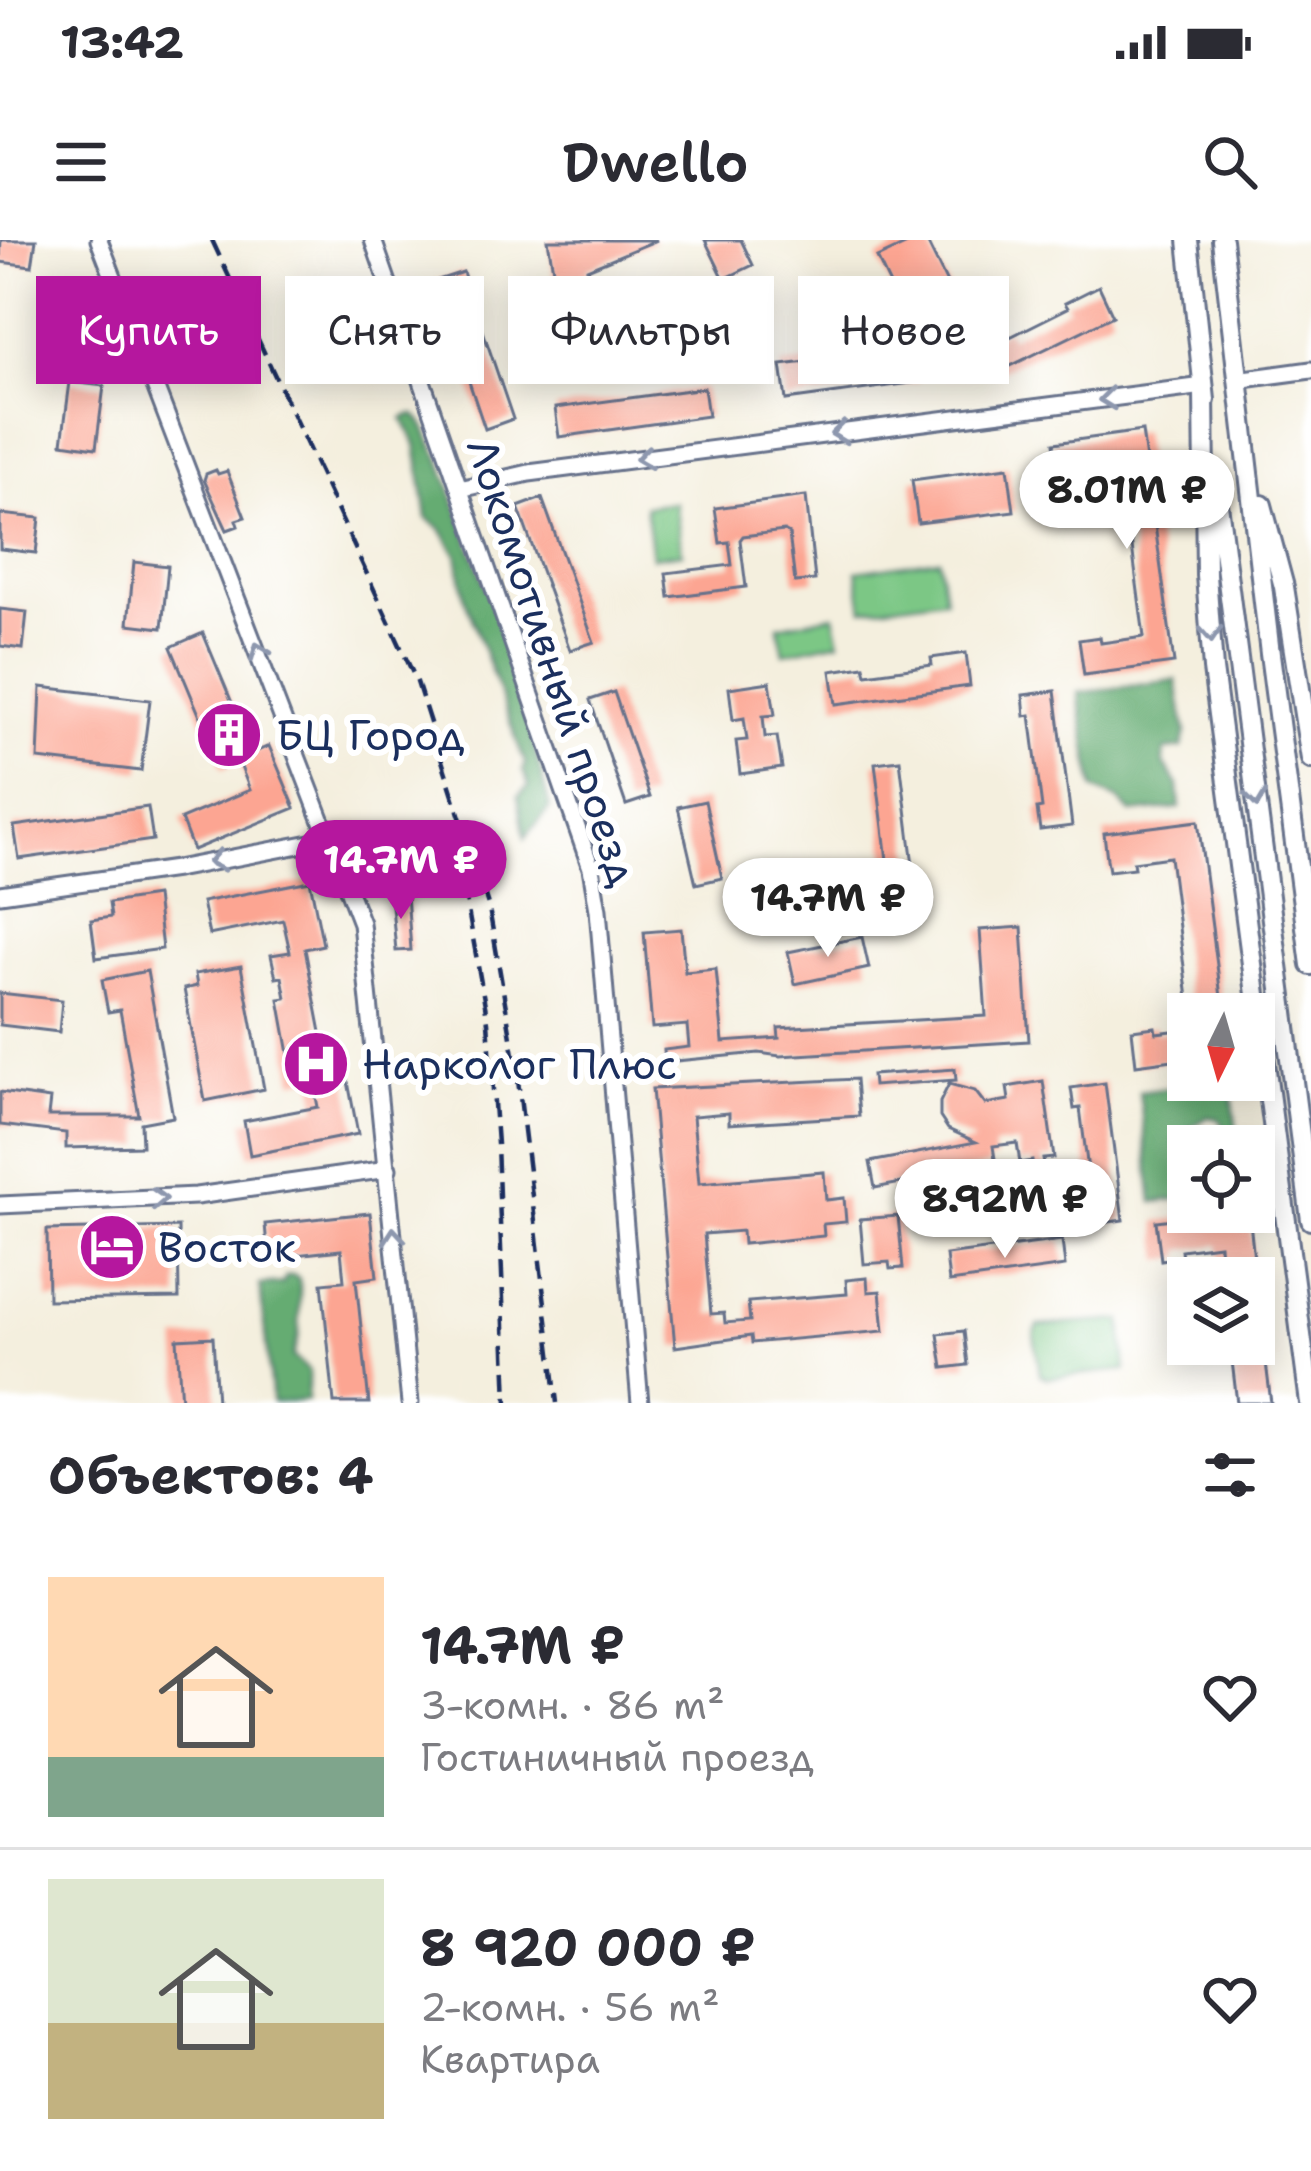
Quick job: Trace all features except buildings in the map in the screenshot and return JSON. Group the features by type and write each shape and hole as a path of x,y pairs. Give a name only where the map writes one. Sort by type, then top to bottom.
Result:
{"main road":[{"path":"1185,240 1311,1220"},
{"path":"1222,240 1311,965"},
{"path":"1204,389 1206,575 1213,670 1310,1403"},
{"path":"1246,447 1284,587 1311,760"}],"street":[{"path":"100,240 356,905 366,950 410,1403"},
{"name":"Локомотивный проезд","path":"374,240 582,835 596,892 640,1403"},
{"path":"1237,380 1311,370"},
{"path":"460,489 529,473 1204,389"},
{"path":"0,894 176,869 331,838"},
{"path":"0,1205 196,1196 388,1168"}],"green space":[{"path":"409,415 420,420 439,456 513,664 550,808 525,838 518,796 529,786 525,763 465,599 457,555 441,529 427,518 416,444 403,419"},
{"path":"675,502 682,553 652,557 645,506"},
{"path":"939,559 945,598 863,609 857,571"},
{"path":"834,615 840,641 784,653 778,626"},
{"path":"1176,680 1186,733 1182,748 1165,750 1163,762 1178,785 1180,808 1131,813 1118,799 1094,789 1078,693"},
{"path":"1167,1088 1167,1101 1233,1101 1236,1125 1222,1125 1219,1119 1208,1117 1195,1125 1167,1125 1167,1200 1153,1202 1139,1092"},
{"path":"293,1275 300,1286 299,1335 293,1356 309,1371 307,1400 272,1403 260,1285 283,1283"},
{"path":"1122,1320 1126,1370 1040,1375 1034,1335 1038,1326"}],"railway":[{"path":"212,240 417,682 489,908 517,1072 557,1403"},
{"path":"459,860 488,1022 507,1403"}],"place":[{"name":"БЦ Город","path":"229,735"},
{"name":"Нарколог Плюс","path":"316,1064"},
{"name":"Восток","path":"112,1247"}]}
